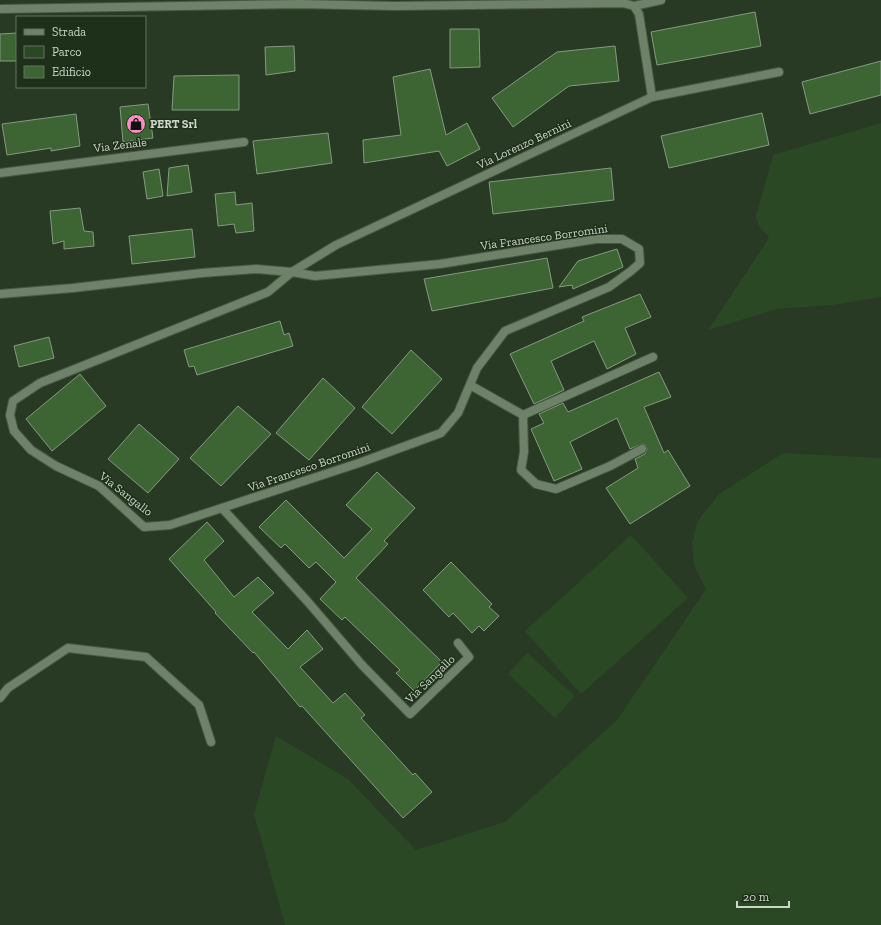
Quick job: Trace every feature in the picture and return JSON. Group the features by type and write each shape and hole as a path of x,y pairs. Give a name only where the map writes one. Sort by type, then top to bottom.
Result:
{"street":[{"path":"0,9 124,3 298,2 395,6 491,2 623,3 634,6 661,0"},
{"path":"634,6 639,14 652,97"},
{"name":"Via Lorenzo Bernini","path":"292,272 336,245 652,97 778,72"},
{"name":"Via Zenale","path":"0,173 244,142"},
{"name":"Via Francesco Borromini","path":"222,508 359,463 442,433 458,413 477,368 505,331 608,287 631,271 640,262 640,249 622,239 596,239 440,264 315,276 292,272"},
{"path":"0,294 73,288 202,273 256,269 292,272"},
{"name":"Via Sangallo","path":"292,272 268,292 40,382 13,401 10,415 14,431 31,450 56,466 99,486 144,527 170,525 222,508 308,602 362,665 410,714 469,657 458,643"},
{"path":"523,415 653,357"},
{"path":"470,386 523,415"},
{"path":"523,415 524,452 521,470 536,484 556,489 610,466 642,449"},
{"path":"0,698 8,688 68,648 146,657 199,705 211,742"}],"green space":[{"path":"881,123 881,297 832,305 777,309 708,330 769,238 758,225 756,216 773,155"},
{"path":"783,453 881,458 881,925 285,925 254,814 276,736 348,779 416,850 505,822 617,720 706,589 694,565 692,544 697,522 718,495"},
{"path":"631,535 688,598 581,694 525,631"},
{"path":"527,653 575,696 555,718 508,674"}],"building":[{"path":"755,12 761,46 657,65 651,32"},
{"path":"450,29 479,29 480,67 450,68"},
{"path":"16,33 16,61 0,61 0,34"},
{"path":"294,46 295,71 266,75 265,47"},
{"path":"615,46 619,81 569,86 513,127 492,98 557,52"},
{"path":"881,61 881,95 810,114 802,82"},
{"path":"430,69 446,135 467,123 480,149 447,166 439,151 364,163 363,140 401,135 393,77"},
{"path":"239,75 239,110 172,110 174,76"},
{"path":"148,104 153,138 123,142 120,107"},
{"path":"762,113 769,145 669,168 661,136"},
{"path":"76,114 80,146 51,151 51,148 7,155 2,124"},
{"path":"328,133 332,163 257,174 253,141"},
{"path":"188,165 192,192 167,196 169,168"},
{"path":"611,168 614,200 493,214 489,182"},
{"path":"159,169 163,196 147,199 143,172"},
{"path":"235,192 236,205 252,203 254,231 236,233 234,224 218,226 215,194"},
{"path":"80,208 84,231 93,232 94,246 64,249 64,241 53,244 50,211"},
{"path":"192,229 195,257 132,264 129,236"},
{"path":"617,249 623,267 573,289 572,285 559,287 578,261"},
{"path":"547,258 553,288 432,311 424,279"},
{"path":"640,294 651,317 625,328 636,354 607,369 594,341 551,361 564,390 534,404 510,354 584,321 582,317"},
{"path":"280,321 284,335 289,333 293,346 197,375 194,366 189,367 184,350"},
{"path":"49,337 54,358 19,367 14,346"},
{"path":"411,350 442,379 392,434 362,407"},
{"path":"659,372 671,397 644,407 664,453 668,450 690,486 630,524 606,488 638,468 635,459 645,454 647,449 645,445 642,444 630,449 617,418 570,442 582,469 554,481 531,429 544,423 539,414 563,403 568,412"},
{"path":"80,374 106,406 52,451 26,419"},
{"path":"323,378 355,408 309,460 276,433"},
{"path":"238,406 271,434 221,486 190,458"},
{"path":"139,424 179,459 148,493 108,459"},
{"path":"377,472 415,508 384,541 388,544 356,578 442,662 414,691 396,673 400,670 345,617 342,620 320,599 336,582 316,562 309,568 285,544 281,548 259,527 286,500 344,558 372,529 346,505"},
{"path":"207,522 224,541 204,560 234,597 258,577 274,593 252,612 288,649 307,630 323,649 300,667 333,703 345,693 365,715 361,718 413,775 415,773 432,792 403,818 302,706 300,707 254,652 253,653 215,613 216,612 169,559"},
{"path":"451,562 492,604 489,607 499,616 484,631 479,626 472,633 453,613 449,617 423,590"}],"place":[{"name":"PERT Srl","path":"136,124"}]}
